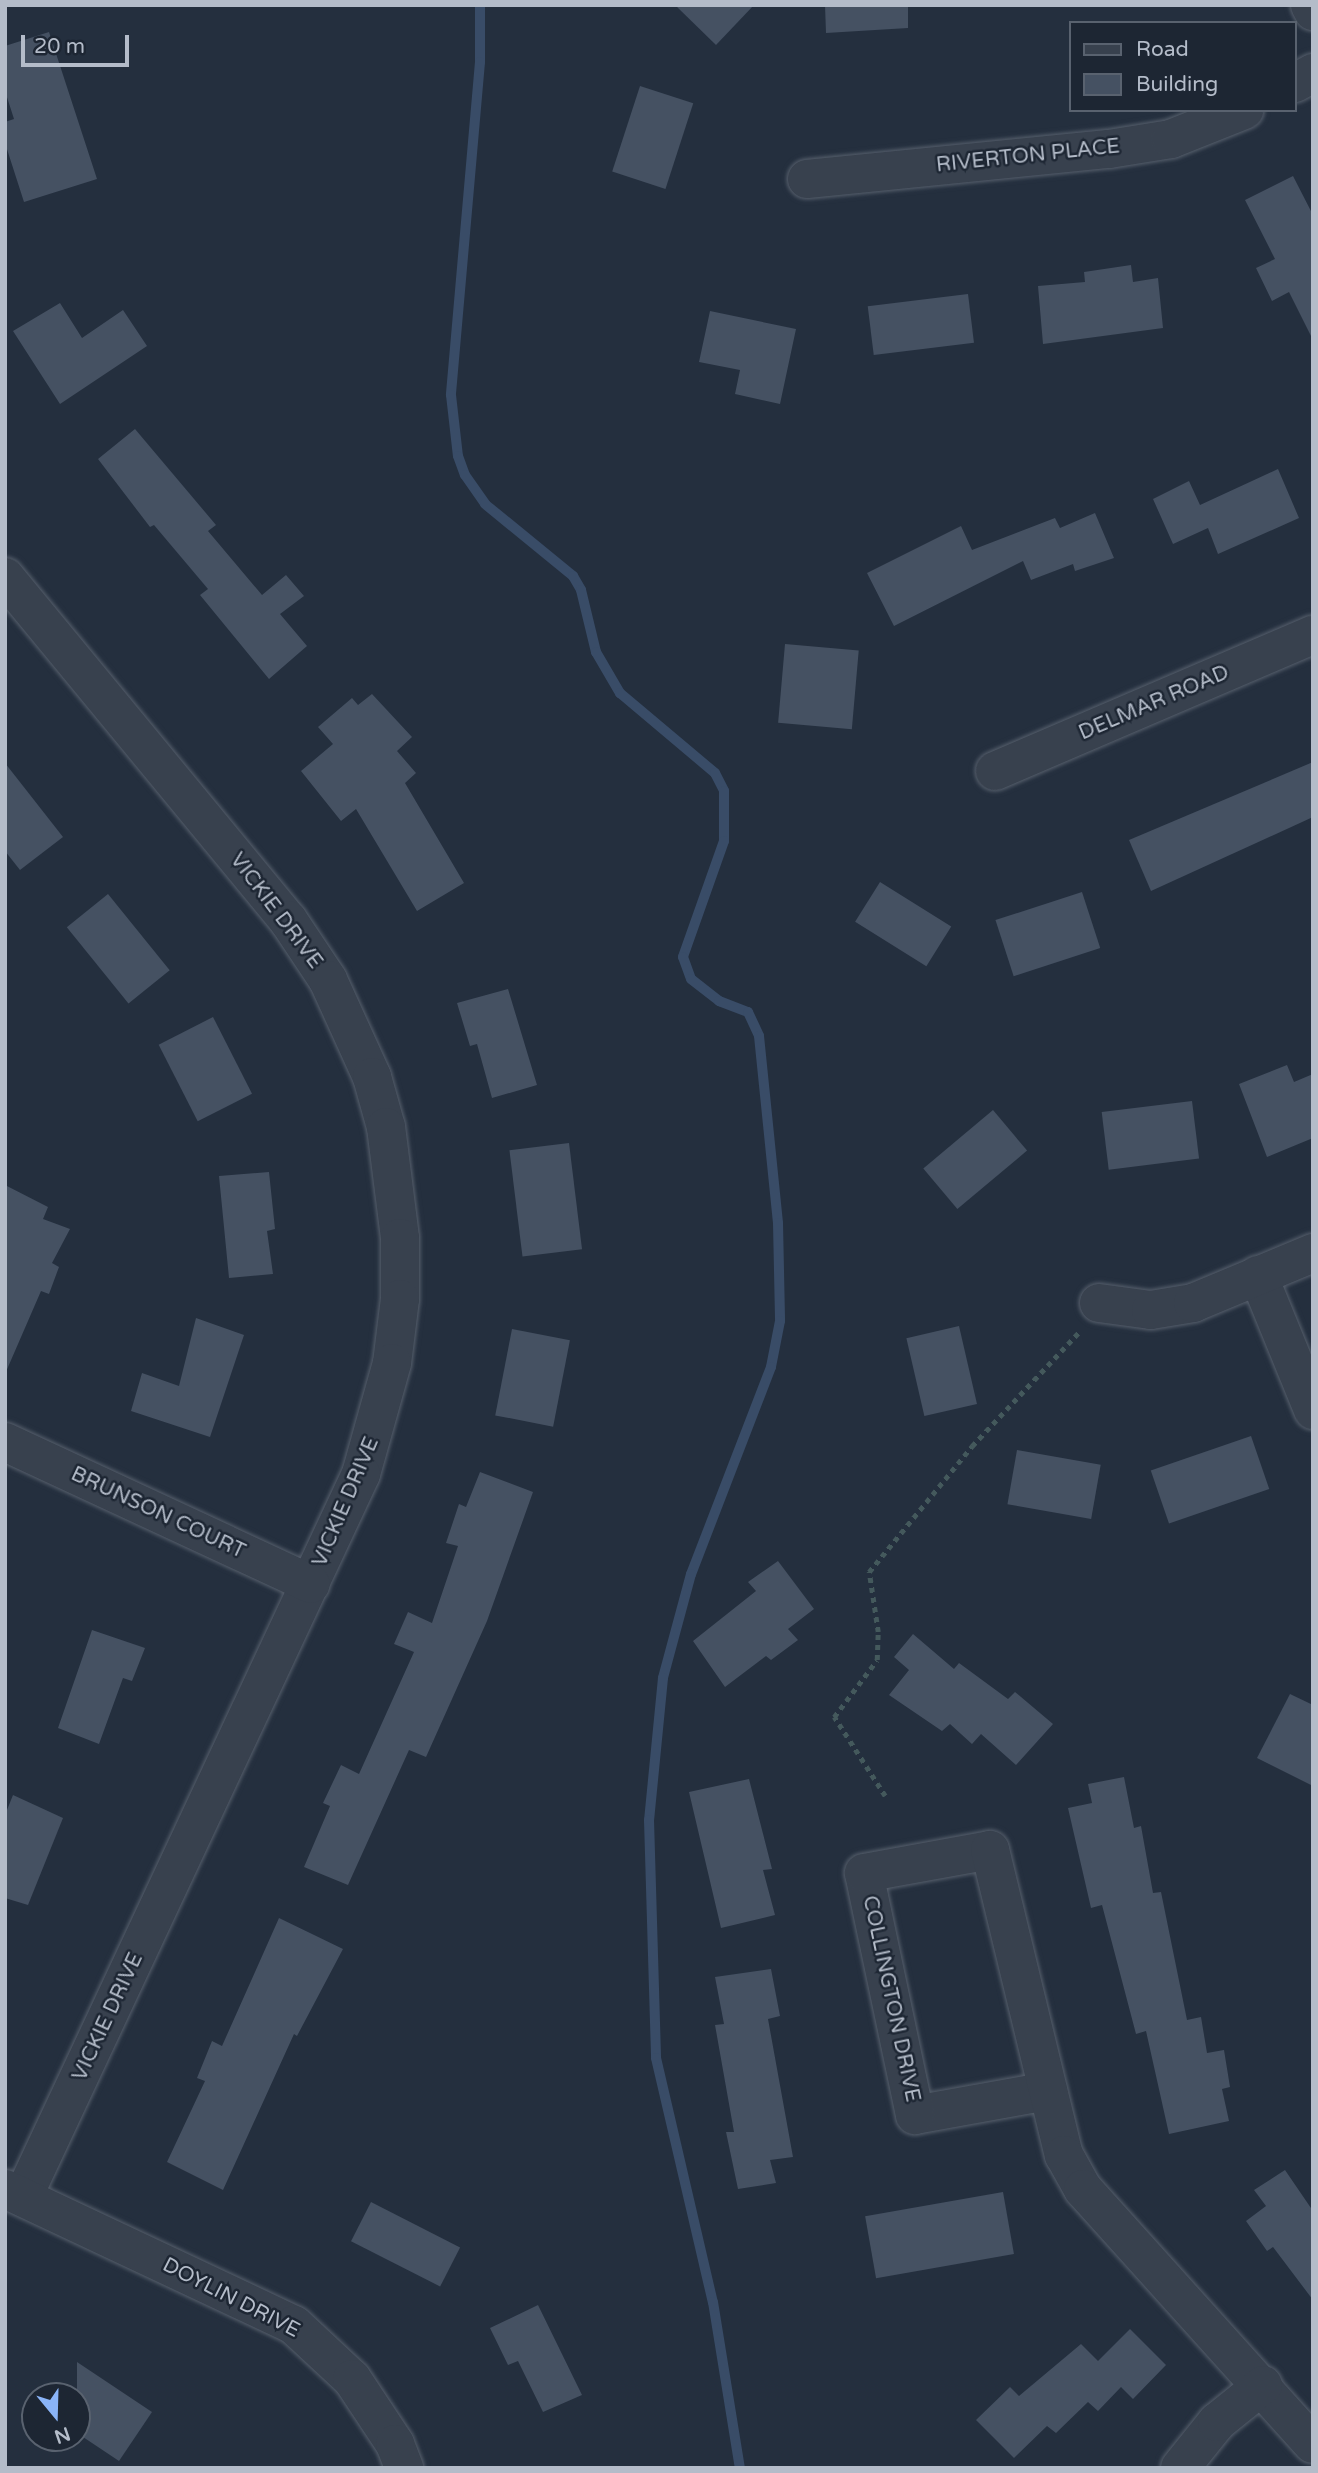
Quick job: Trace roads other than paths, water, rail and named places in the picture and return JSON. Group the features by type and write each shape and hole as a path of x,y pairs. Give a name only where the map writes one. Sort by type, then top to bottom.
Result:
{"street":[{"path":"1310,5 1313,10"},
{"path":"1297,82 1313,73"},
{"name":"RIVERTON PLACE","path":"807,179 1109,149 1171,139 1239,112"},
{"name":"VICKIE DRIVE","path":"5,577 288,920 328,980 372,1077 386,1128 400,1238 394,1350 361,1474 311,1584 14,2193"},
{"name":"DELMAR ROAD","path":"995,771 1313,635"},
{"path":"1099,1303 1152,1310 1193,1303 1313,1253"},
{"path":"1258,1275 1313,1410"},
{"name":"BRUNSON COURT","path":"5,1441 311,1584"},
{"name":"COLLINGTON DRIVE","path":"1048,2091 915,2115 864,1873 990,1850 1064,2155 1083,2189 1263,2385 1313,2444"},
{"name":"DOYLIN DRIVE","path":"14,2193 294,2325 352,2379 395,2444 404,2468"},
{"path":"1180,2468 1217,2422 1263,2385"}],"waterway":[{"path":"480,5 480,62 451,395 458,456 465,475 485,504 573,576 581,590 596,652 620,693 715,773 724,791 724,841 683,957 691,979 719,1001 748,1012 759,1036 778,1223 780,1321 771,1367 691,1574 663,1678 649,1820 656,2058 713,2302 740,2468"}]}
